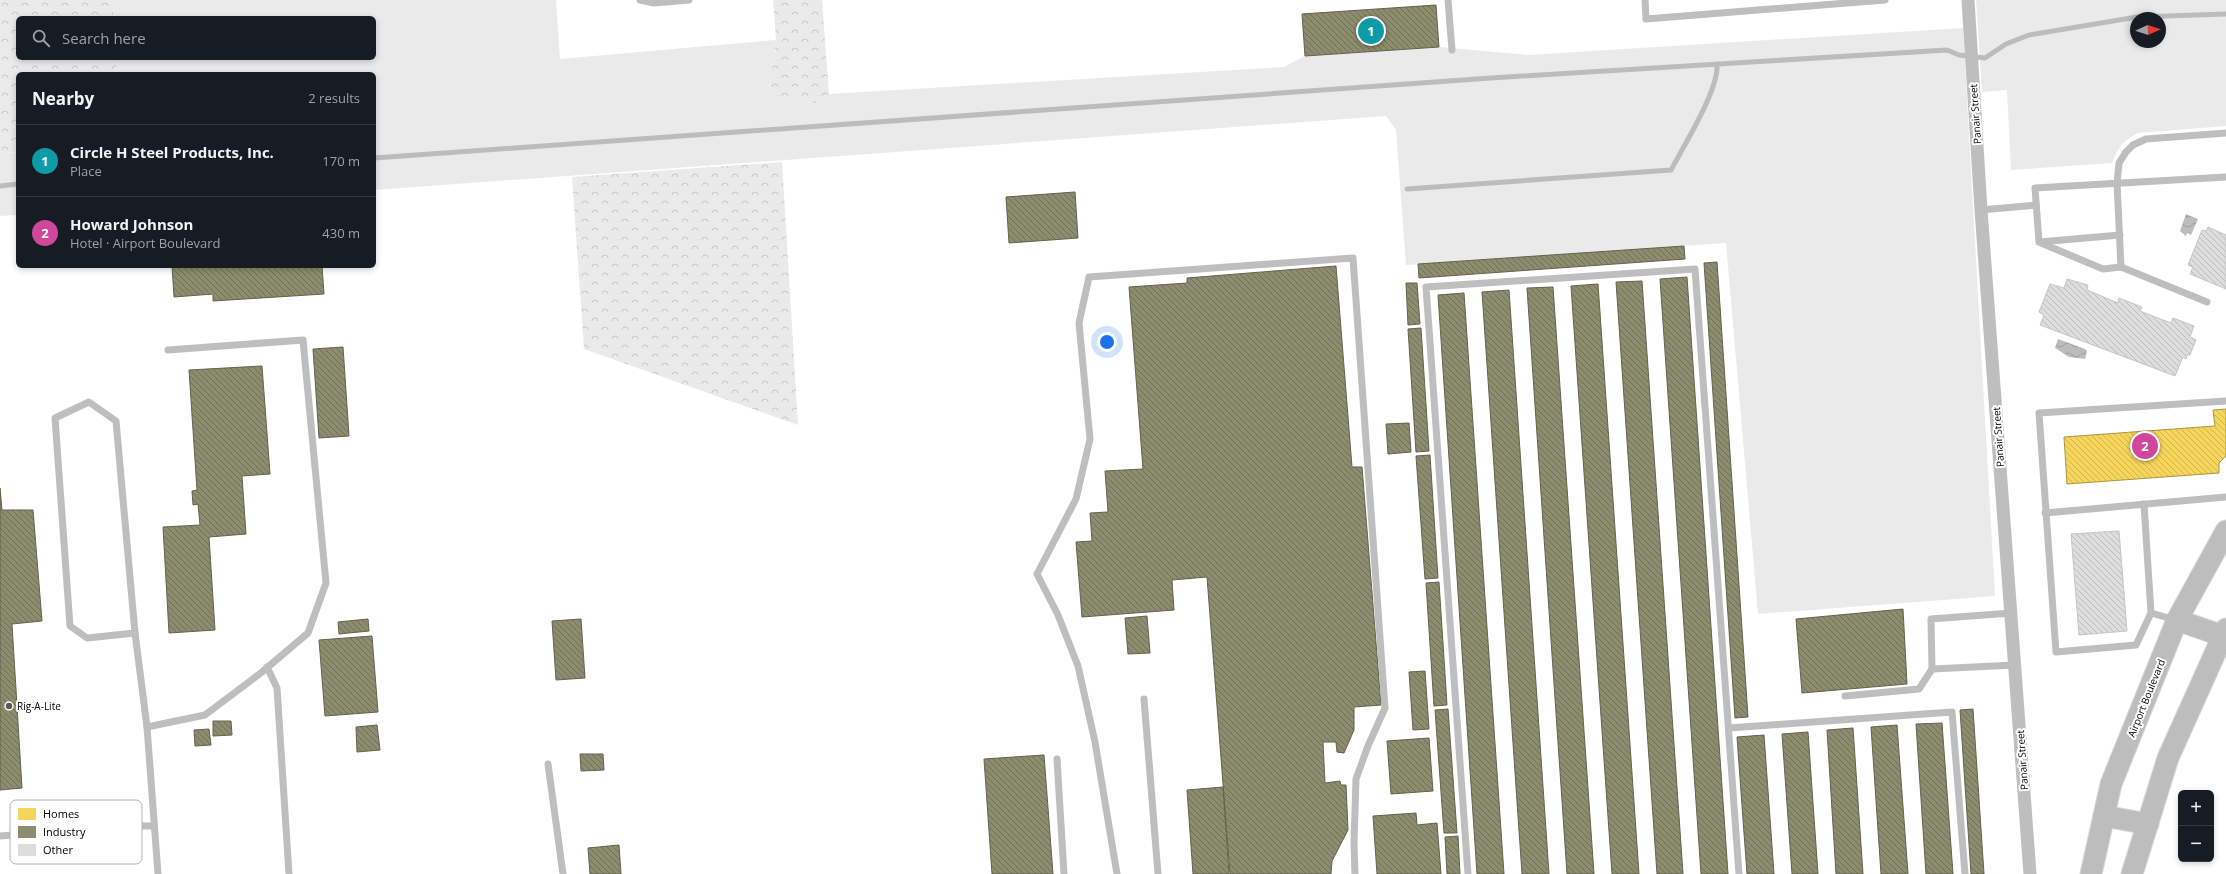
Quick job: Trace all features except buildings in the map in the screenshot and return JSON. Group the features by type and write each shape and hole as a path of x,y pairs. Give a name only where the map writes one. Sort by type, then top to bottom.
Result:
{"main road":[{"name":"Airport Boulevard","path":"2091,874 2111,784 2177,620 2226,531"},
{"path":"2132,874 2168,758 2224,633 2177,620"},
{"path":"2104,816 2148,824"}],"street":[{"name":"Panair Street","path":"1968,2 1981,210 2030,874"}],"lane":[{"path":"640,0 654,2 689,0"},
{"path":"1448,0 1452,50"},
{"path":"1645,0 1646,19 1885,0"},
{"path":"2121,267 2117,183 2119,162 2126,152 2133,145 2146,139 2226,133"},
{"path":"2039,242 2035,188 2226,177"},
{"path":"1981,210 2036,205"},
{"path":"2039,242 2120,235"},
{"path":"2039,242 2102,269 2121,267 2207,302"},
{"path":"1117,874 1095,742 1078,666 1058,615 1037,574 1076,499 1090,439 1079,323 1089,277 1353,258 1385,708 1368,746 1356,779 1354,842 1355,874"},
{"path":"1468,874 1426,287 1695,269 1739,874"},
{"path":"146,727 205,715 267,667 308,633 326,583 303,340 168,350"},
{"path":"2144,504 2151,613 2136,645 2056,652 2039,413 2226,401"},
{"path":"135,633 87,638 70,626 55,418 89,402 116,421 135,633 146,727 158,874"},
{"path":"2045,513 2226,497"},
{"path":"1845,696 1919,689 1932,669 1931,619 2011,613"},
{"path":"2151,613 2177,620"},
{"path":"1932,669 2015,665"},
{"path":"267,667 277,688 289,874"},
{"path":"1144,699 1158,874"},
{"path":"1729,728 1952,712 1965,874"},
{"path":"1057,759 1064,874"},
{"path":"548,764 563,874"},
{"path":"142,826 154,826"},
{"path":"0,836 10,835"}],"green space":[{"path":"0,0 113,0 114,16 16,16 16,60 116,60 117,72 16,72 16,153 0,152"},
{"path":"113,0 556,0 560,59 776,40 768,98 815,103 829,94 1284,67 1305,56 1439,47 1528,55 1963,28 1995,596 1758,614 1726,243 1406,265 1396,130 1386,116 376,190 376,72 117,72 116,60 376,60 376,16 114,16"},
{"path":"773,0 822,0 829,94 815,103 768,98 776,40"},
{"path":"1976,0 2226,0 2226,126 2138,133 2122,145 2116,153 2112,163 2011,170 2007,90 1982,92"},
{"path":"0,152 16,153 16,215 0,216"},
{"path":"782,162 798,425 584,349 572,177"}],"water":[{"path":"2186,214 2198,219 2191,235 2187,233 2186,236 2180,231"},
{"path":"2058,339 2085,349 2087,351 2085,359 2069,357 2055,348"}],"waterway":[{"path":"376,158 1491,78 1947,50 1959,55 1985,58 2006,44 2029,35 2137,17 2226,14"},
{"path":"1407,189 1671,170 1707,102 1716,75 1717,64"},
{"path":"0,186 16,184"}],"place":[{"name":"Circle H Steel Products, Inc.","path":"1371,31"},
{"name":"Howard Johnson","path":"2145,446"},
{"name":"Rig-A-Lite","path":"9,706"}]}
